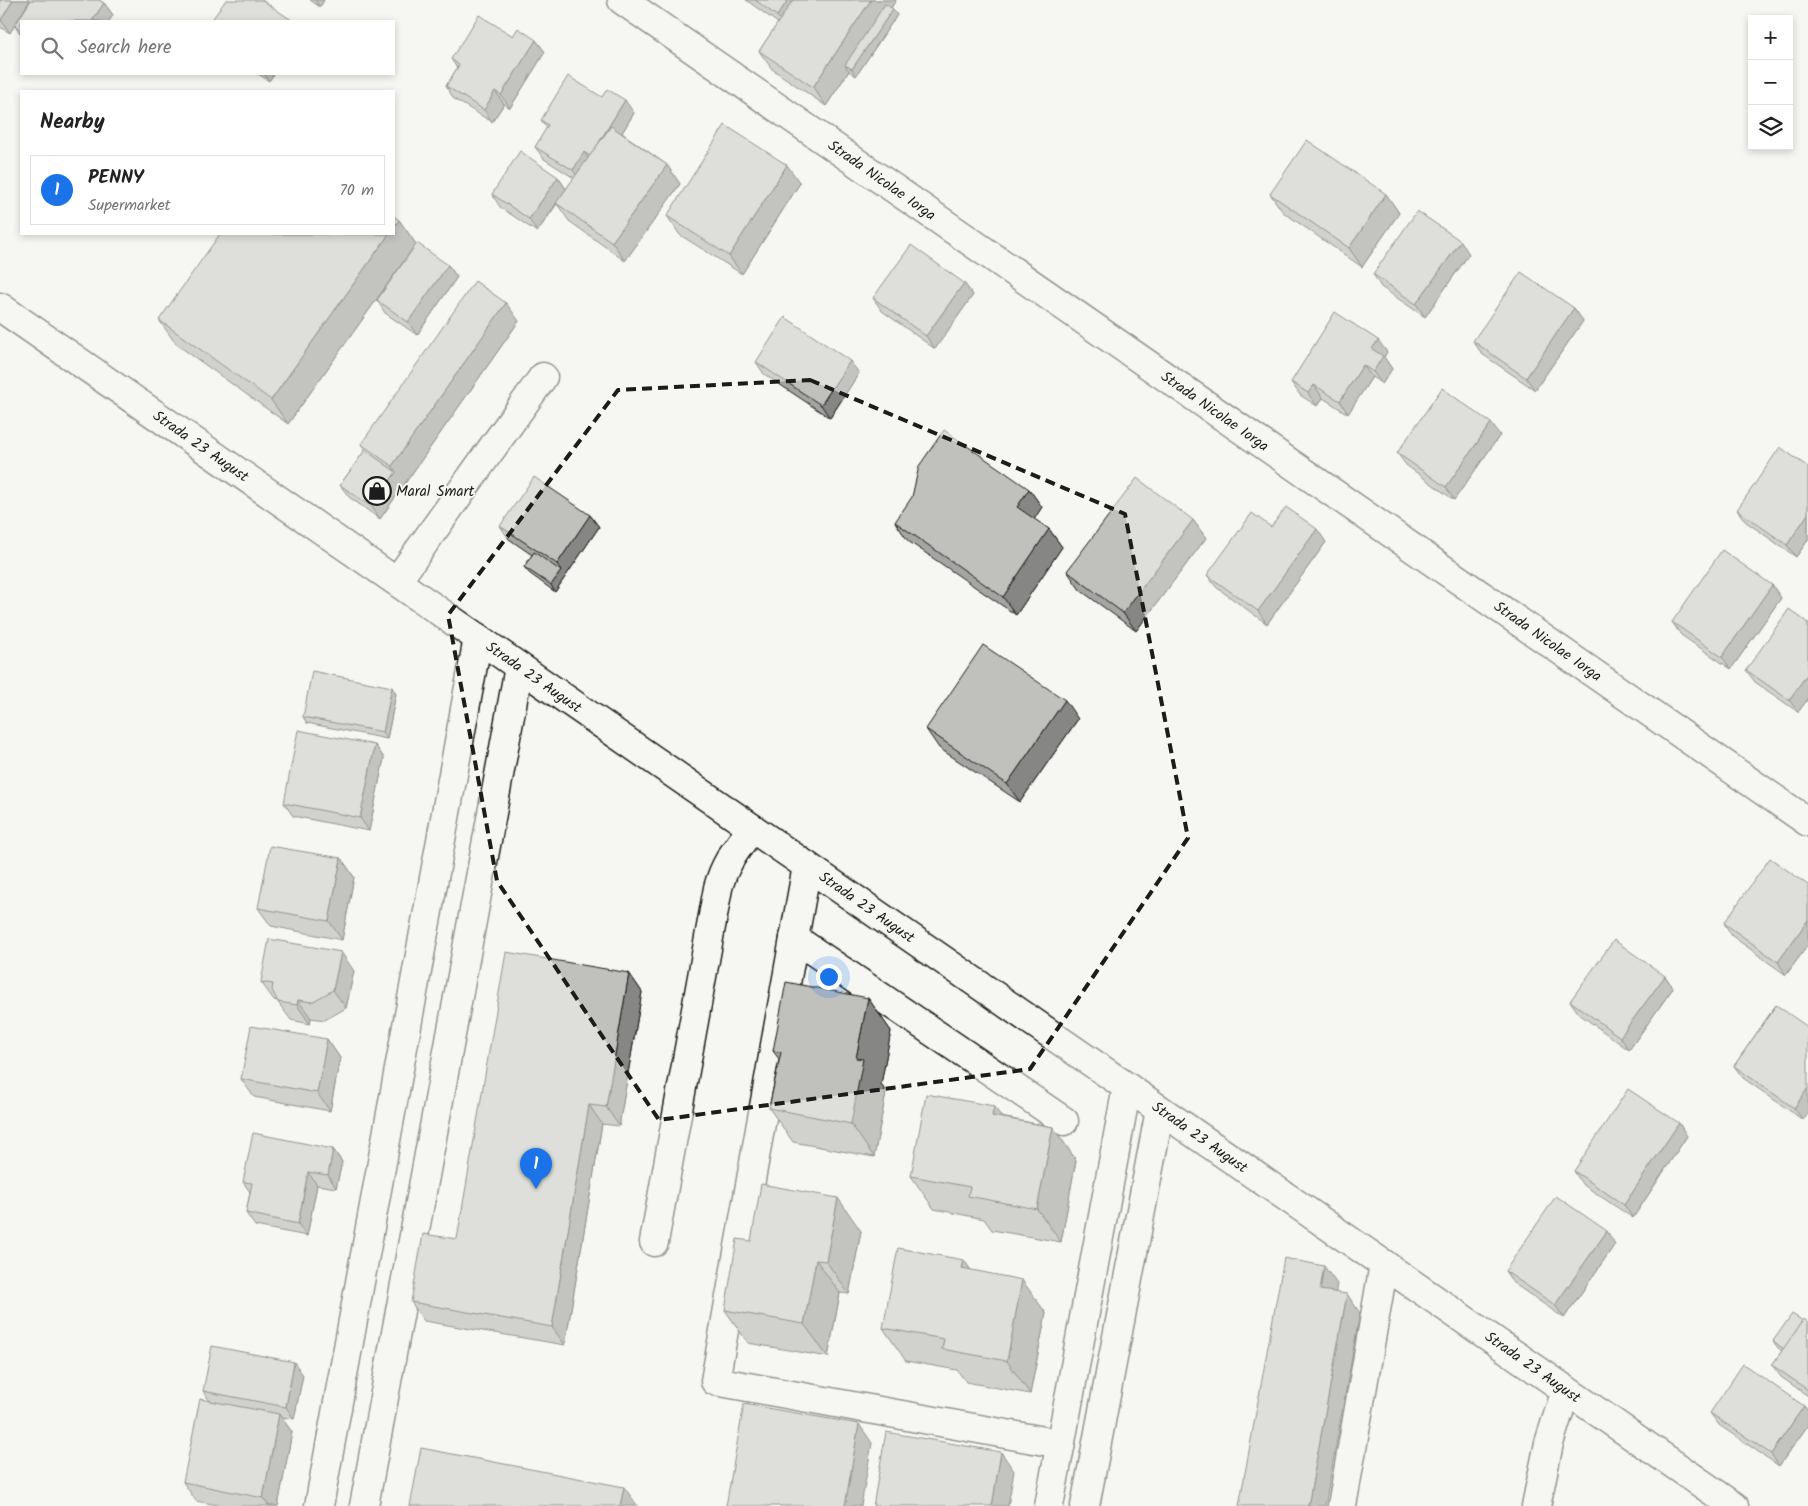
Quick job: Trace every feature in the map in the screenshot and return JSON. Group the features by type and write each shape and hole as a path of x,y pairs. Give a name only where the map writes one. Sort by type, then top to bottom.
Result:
{"street":[{"name":"Strada Nicolae Iorga","path":"622,0 1808,822"},
{"name":"Strada 23 August","path":"0,307 1734,1506"},
{"path":"397,581 543,377"},
{"path":"319,1506 478,638"},
{"path":"364,1506 519,667"},
{"path":"654,1242 718,888 722,872 728,860 752,828"},
{"path":"807,866 715,1381 1061,1444"},
{"path":"794,938 1064,1121"},
{"path":"1049,1506 1127,1087"},
{"path":"1085,1506 1160,1110"},
{"path":"1342,1506 1384,1264"},
{"path":"1536,1506 1549,1443 1566,1390"}],"highlighted area":[{"path":"810,380 1125,514 1188,838 1030,1069 659,1120 497,881 448,615 618,390"}],"building":[{"path":"0,0 13,0 1,20 0,20"},
{"path":"31,0 99,0 104,3 93,20 20,20 20,29 15,25"},
{"path":"226,0 262,0 292,20 212,20"},
{"path":"755,0 788,0 777,16"},
{"path":"793,0 871,0 813,87 759,51"},
{"path":"885,4 893,9 852,69 845,65"},
{"path":"479,15 513,36 518,28 536,40 501,95 495,91 484,110 446,86 459,65 451,59"},
{"path":"568,76 602,97 607,89 625,100 590,156 584,152 573,170 535,147 548,125 541,120"},
{"path":"725,125 787,165 729,256 667,216"},
{"path":"611,126 667,165 612,242 556,203"},
{"path":"1307,140 1386,194 1349,248 1270,194"},
{"path":"520,151 558,177 529,219 492,194"},
{"path":"1417,211 1461,241 1416,304 1373,274"},
{"path":"395,217 399,220 395,226"},
{"path":"219,235 388,235 271,400 159,320"},
{"path":"417,243 448,265 408,322 377,300"},
{"path":"911,245 964,283 926,336 873,298"},
{"path":"1521,272 1574,308 1526,378 1473,341"},
{"path":"475,281 506,303 392,466 361,444"},
{"path":"1335,312 1378,340 1372,349 1383,356 1373,372 1363,365 1340,401 1314,385 1308,393 1291,382"},
{"path":"785,317 850,361 821,405 756,362"},
{"path":"1442,388 1491,423 1446,487 1397,453"},
{"path":"944,430 1029,489 1017,507 1049,529 1003,597 895,522 912,497 919,466"},
{"path":"1780,447 1808,467 1808,514 1787,545 1737,510"},
{"path":"365,450 396,472 372,507 340,485"},
{"path":"534,477 590,515 557,564 500,526"},
{"path":"1137,478 1193,520 1123,613 1067,571"},
{"path":"1286,507 1317,529 1258,611 1207,575 1252,513 1271,527"},
{"path":"1722,550 1772,585 1722,657 1672,622"},
{"path":"534,552 561,571 551,585 524,567"},
{"path":"1789,609 1808,623 1808,673 1789,700 1746,670"},
{"path":"983,645 1065,700 1007,784 926,729"},
{"path":"312,671 392,687 383,732 303,717"},
{"path":"298,730 375,745 360,818 284,803"},
{"path":"270,846 341,858 329,921 258,908"},
{"path":"1770,858 1808,885 1808,920 1778,962 1724,923"},
{"path":"269,939 341,952 333,990 312,1002 298,1000 297,1005 278,1002 272,990 273,984 261,982"},
{"path":"1614,940 1665,976 1620,1037 1570,1001"},
{"path":"506,952 629,973 606,1107 589,1105 552,1327 411,1302 423,1234 457,1239"},
{"path":"786,982 868,998 856,1058 863,1059 851,1124 769,1108 781,1052 773,1051"},
{"path":"1776,1005 1808,1027 1808,1088 1794,1108 1734,1066"},
{"path":"251,1026 327,1039 317,1093 241,1079"},
{"path":"1628,1089 1679,1123 1624,1205 1574,1171"},
{"path":"926,1094 994,1106 992,1116 1053,1127 1037,1209 968,1196 970,1187 911,1176"},
{"path":"253,1133 333,1149 328,1175 308,1172 298,1224 246,1213 252,1183 243,1182"},
{"path":"761,1184 838,1198 826,1261 816,1260 804,1324 725,1310 737,1239 751,1241"},
{"path":"1556,1196 1607,1231 1555,1305 1505,1271"},
{"path":"898,1248 964,1260 962,1268 1022,1280 1007,1361 942,1349 944,1339 883,1328"},
{"path":"1284,1258 1324,1266 1320,1290 1347,1294 1308,1506 1239,1506"},
{"path":"1792,1314 1803,1321 1784,1349 1773,1341"},
{"path":"1804,1319 1808,1322 1808,1390 1772,1365"},
{"path":"212,1346 294,1362 286,1407 203,1391"},
{"path":"1743,1364 1804,1406 1771,1454 1710,1413"},
{"path":"200,1399 279,1414 263,1498 183,1482"},
{"path":"744,1404 859,1424 845,1506 726,1506"},
{"path":"886,1432 1001,1452 992,1506 873,1506"},
{"path":"421,1448 624,1487 620,1506 410,1506"}],"place":[{"name":"Maral Smart","path":"377,491"},
{"name":"PENNY","path":"536,1189"}]}
